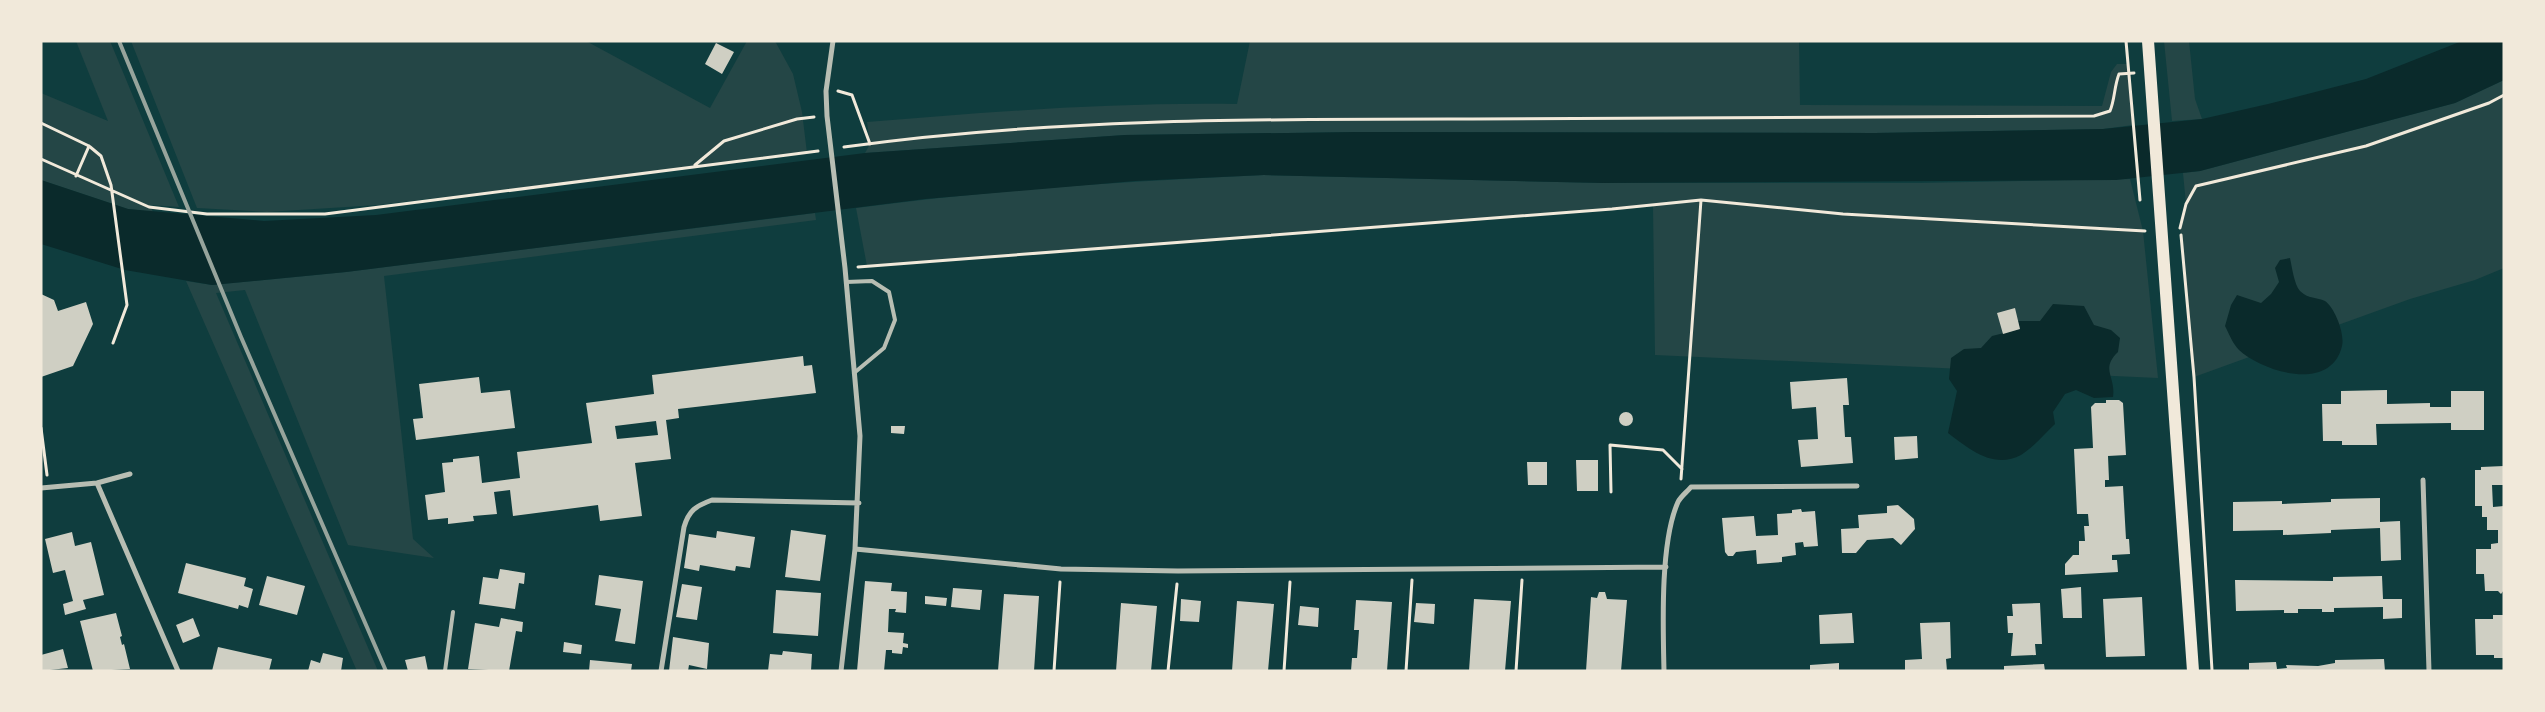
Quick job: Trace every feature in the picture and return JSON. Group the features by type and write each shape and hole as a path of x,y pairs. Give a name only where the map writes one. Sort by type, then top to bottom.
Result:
{"main road":[{"path":"2148,41 2193,671"}],"street":[{"path":"833,41 826,91 827,116 845,268 860,436 859,503 841,671"},
{"path":"41,488 97,483 130,474"},
{"path":"2423,480 2429,671"},
{"path":"97,483 178,671"},
{"path":"1664,671 1666,567 1674,515 1679,499 1691,487 1857,486"},
{"path":"661,671 684,528 688,514 696,505 712,500 859,503"},
{"path":"855,549 1061,569 1666,567"}],"lane":[{"path":"846,282 872,281 889,292 895,320 884,348 854,373"},
{"path":"445,671 453,612"}],"path":[{"path":"2126,41 2140,197"},
{"path":"832,147 986,132 1133,124 1398,119 2094,116 2110,110 2114,101 2118,74 2128,73"},
{"path":"826,91 844,92 852,95 870,144"},
{"path":"2212,671 2194,376 2180,228 2186,204 2196,186 2366,146 2489,103 2504,95"},
{"path":"694,166 724,141 797,119 827,116"},
{"path":"41,122 89,146 101,156 111,185 127,305 113,343"},
{"path":"76,176 89,146"},
{"path":"41,159 149,207 207,214 270,215 325,214 825,150"},
{"path":"1679,499 1701,200"},
{"path":"845,268 1612,209 1701,200 1843,214 2143,231"},
{"path":"41,428 48,486"},
{"path":"1611,492 1610,445 1663,450 1682,469"},
{"path":"1406,671 1413,567"},
{"path":"1516,671 1523,567"},
{"path":"1054,671 1061,569"},
{"path":"1284,671 1290,569"},
{"path":"1168,671 1178,570"}],"shaded area":[{"path":"76,41 110,41 179,207 150,205 153,212 128,209 41,180 41,93 108,121"},
{"path":"131,41 586,41 710,108 747,41 775,41 793,74 802,112 807,153 378,205 267,212 197,208"},
{"path":"1250,41 1799,41 1800,105 2102,106 2111,72 2117,64 2127,64 2133,125 2103,129 1875,133 1357,132 1125,135 865,153 870,144 867,122 1098,106 1237,104"},
{"path":"2164,41 2189,41 2195,99 2202,119 2172,121"},
{"path":"2462,41 2504,41 2504,80 2455,103 2200,171 2116,180 1603,183 1264,175 1135,181 925,199 346,272 212,285 125,270 41,244 41,180 128,209 264,221 376,215 865,153 1125,135 1357,132 1875,133 2103,129 2202,119 2268,104 2366,79"},
{"path":"2504,80 2504,268 2475,280 2410,299 2194,377 2180,228 2186,204 2183,173 2200,171 2455,103"},
{"path":"1264,175 1603,183 1918,183 2130,179 2143,231 2158,378 1655,355 1653,205 867,266 856,208 1060,187"},
{"path":"815,213 816,220 384,276 413,539 434,558 348,545 245,290 216,293 378,671 357,671 186,281 212,285 346,272"},
{"path":"2290,258 2296,284 2300,291 2329,304 2341,328 2343,341 2335,361 2325,370 2311,374 2279,371 2250,358 2237,348 2225,326 2231,305 2237,295 2261,303 2271,294 2279,282 2275,268 2280,260"},
{"path":"2053,304 2084,306 2094,325 2111,330 2120,338 2118,352 2110,363 2109,368 2113,397 2094,398 2076,390 2065,394 2053,412 2055,424 2025,452 2011,459 1991,459 1973,451 1948,433 1957,391 1949,379 1951,358 1964,349 1981,348 1992,336 2020,329 2018,321 2040,321"}],"building":[{"path":"716,43 734,52 722,74 705,64"},
{"path":"41,294 54,300 58,311 86,302 93,324 73,366 41,377"},
{"path":"2015,308 2020,329 2003,334 1997,313"},
{"path":"803,356 804,366 812,365 816,393 678,409 679,418 666,420 671,459 635,463 642,516 600,521 598,505 513,516 510,490 494,492 497,514 473,516 474,521 448,524 448,518 428,520 425,495 445,492 442,463 453,462 453,459 479,456 482,483 520,478 517,452 592,443 586,403 654,394 652,375","holes":["656,421 658,435 617,439 615,426"]},
{"path":"479,377 481,393 510,390 515,428 416,440 413,419 423,418 419,384"},
{"path":"1847,378 1849,405 1843,405 1845,437 1851,437 1853,463 1801,467 1798,440 1818,439 1816,407 1792,409 1790,382"},
{"path":"2387,390 2387,404 2430,403 2430,407 2451,407 2451,391 2484,391 2484,430 2451,430 2451,423 2376,424 2377,445 2342,445 2342,441 2323,441 2322,404 2341,404 2341,391"},
{"path":"2106,400 2119,400 2123,403 2126,455 2108,456 2109,480 2105,480 2105,487 2123,486 2126,539 2129,539 2130,554 2112,555 2112,560 2117,560 2118,572 2065,575 2065,564 2073,555 2079,555 2079,541 2085,541 2084,526 2089,526 2088,514 2077,514 2074,449 2093,448 2091,407 2095,403 2106,403"},
{"path":"1626,412 1631,414 1633,419 1631,424 1626,426 1621,424 1619,419 1621,414"},
{"path":"891,426 905,426 904,434 891,433"},
{"path":"1917,436 1918,458 1895,460 1894,437"},
{"path":"1576,460 1598,460 1598,491 1577,491"},
{"path":"1527,462 1547,462 1547,485 1528,485"},
{"path":"2504,466 2504,485 2492,485 2493,507 2504,506 2504,590 2501,594 2498,591 2485,591 2484,574 2476,574 2476,549 2491,549 2491,544 2498,543 2498,530 2487,530 2487,517 2482,517 2482,506 2475,506 2475,470 2481,470 2481,467"},
{"path":"2380,498 2380,522 2400,521 2401,560 2381,561 2380,528 2331,530 2331,533 2283,535 2283,530 2233,531 2233,502 2282,501 2282,504 2331,502 2331,499"},
{"path":"1898,505 1914,519 1915,529 1901,545 1893,538 1867,540 1856,553 1842,553 1841,529 1859,528 1858,515 1887,513 1887,506"},
{"path":"1801,509 1802,512 1815,511 1818,546 1804,547 1803,542 1795,543 1796,555 1782,557 1782,562 1757,564 1756,550 1736,552 1733,556 1728,556 1725,552 1722,518 1754,516 1756,536 1778,535 1777,514 1792,513 1792,510"},
{"path":"791,530 826,535 820,581 785,577"},
{"path":"717,531 755,537 750,568 736,566 735,571 700,565 699,571 684,568 689,534 716,538"},
{"path":"72,532 75,546 91,542 104,595 83,600 86,609 65,615 63,604 73,601 65,570 53,573 45,539"},
{"path":"186,563 246,578 244,586 253,589 248,608 239,605 238,609 178,593"},
{"path":"500,569 525,573 524,584 519,583 515,609 479,604 483,577 498,579"},
{"path":"599,575 643,581 635,644 615,641 621,609 595,605"},
{"path":"267,576 305,586 297,615 259,605"},
{"path":"2382,576 2383,599 2402,599 2402,618 2383,619 2383,607 2334,608 2334,612 2322,612 2322,609 2298,609 2298,613 2284,613 2284,610 2236,611 2235,580 2333,581 2333,577"},
{"path":"865,581 892,583 891,591 907,592 906,613 895,612 896,609 889,609 888,632 904,633 903,643 908,644 908,648 903,647 902,654 886,650 884,671 857,671"},
{"path":"682,584 702,587 697,620 676,617"},
{"path":"2081,587 2082,618 2063,618 2061,589"},
{"path":"953,588 982,590 980,610 951,607"},
{"path":"776,590 821,593 818,636 773,633"},
{"path":"1599,592 1605,592 1607,599 1627,600 1621,671 1586,671 1591,597 1597,598"},
{"path":"1004,594 1039,596 1034,671 998,671"},
{"path":"925,596 947,598 946,606 925,604"},
{"path":"2142,597 2145,656 2106,657 2103,599"},
{"path":"1181,599 1201,601 1199,622 1180,621"},
{"path":"1474,599 1511,601 1505,671 1469,671"},
{"path":"1356,600 1392,602 1387,671 1351,671 1352,658 1357,658 1359,630 1354,630"},
{"path":"1237,601 1274,604 1268,671 1232,671"},
{"path":"1121,603 1157,606 1151,671 1116,671"},
{"path":"1416,603 1435,604 1434,624 1414,622"},
{"path":"2040,603 2042,644 2035,644 2036,655 2011,656 2013,633 2008,633 2007,616 2013,616 2012,604"},
{"path":"1300,606 1319,608 1318,627 1298,625"},
{"path":"116,613 122,636 120,637 122,645 124,644 130,669 93,671 80,621"},
{"path":"1852,613 1854,643 1820,644 1819,615"},
{"path":"2493,615 2504,615 2504,658 2494,658 2494,655 2476,655 2475,619 2493,619"},
{"path":"193,618 200,636 183,643 176,625"},
{"path":"501,618 523,622 522,632 516,631 509,671 468,669 475,623 499,627"},
{"path":"1950,622 1951,658 1946,659 1947,671 1905,671 1905,660 1922,659 1920,623"},
{"path":"673,637 709,643 707,669 689,665 688,671 669,671"},
{"path":"564,642 582,645 581,654 563,652"},
{"path":"218,647 272,659 269,671 212,671"},
{"path":"63,649 68,668 41,671 41,655"},
{"path":"783,651 812,654 811,671 768,671 770,654 782,655"},
{"path":"323,653 343,658 341,671 308,671 311,660 320,663"},
{"path":"425,656 428,671 408,671 405,660"},
{"path":"2384,659 2385,671 2249,671 2249,663 2276,662 2277,669 2287,668 2286,665 2318,666 2335,663 2335,660"},
{"path":"590,660 632,664 631,671 589,671"},
{"path":"1839,663 1839,671 1810,671 1810,665"},
{"path":"2044,664 2045,671 2004,671 2004,666"}],"railway":[{"path":"119,41 241,337 386,671"}]}
